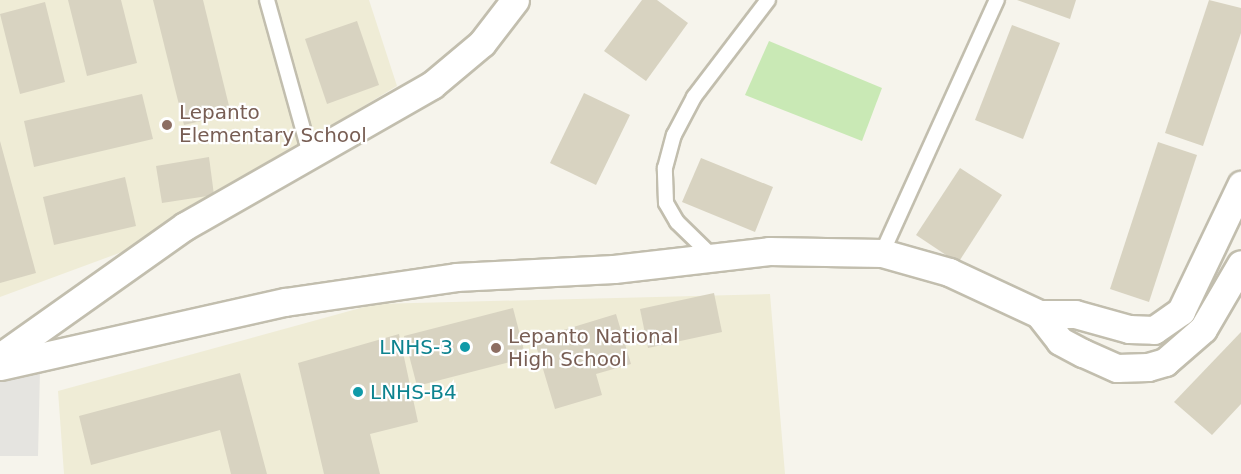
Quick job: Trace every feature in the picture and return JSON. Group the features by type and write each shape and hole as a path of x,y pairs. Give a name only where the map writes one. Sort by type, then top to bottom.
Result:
{"street":[{"path":"0,357 185,226 432,86 482,43 515,0"},
{"path":"0,366 285,302 456,277 614,269 769,251 882,253 949,272 1039,314 1074,314 1129,329 1154,330 1181,311 1241,185"},
{"path":"1039,314 1060,341 1083,353 1117,368 1148,367 1174,356 1203,329 1241,264"}],"lane":[{"path":"267,0 310,154"},
{"path":"713,257 677,222 666,203 665,168 674,135 694,97 768,0"},
{"path":"882,253 997,0"}],"shaded area":[{"name":"Lepanto Elementary School","path":"0,0 369,0 397,86 122,252 0,297"},
{"name":"Lepanto National High School","path":"770,294 785,474 64,474 58,391 375,304"},
{"path":"40,370 38,456 0,456 0,382"}],"green space":[{"path":"769,41 882,88 862,141 745,95"}],"building":[{"path":"68,0 121,0 137,63 87,76"},
{"path":"153,0 203,0 231,114 184,125"},
{"path":"642,0 657,0 688,23 646,81 604,51"},
{"path":"1017,0 1076,0 1070,19"},
{"path":"1209,0 1241,8 1241,33 1203,146 1165,133"},
{"path":"45,2 65,82 20,94 0,14"},
{"path":"357,21 379,85 327,104 305,39"},
{"path":"1012,25 1060,43 1023,139 975,120"},
{"path":"584,93 630,115 596,185 550,163"},
{"path":"142,94 153,139 34,167 24,121"},
{"path":"0,141 36,273 0,283"},
{"path":"1158,142 1197,155 1149,302 1110,289"},
{"path":"209,157 214,195 162,203 156,166"},
{"path":"701,158 773,187 755,232 682,202"},
{"path":"960,168 1002,195 958,263 916,235"},
{"path":"125,177 136,226 54,245 43,197"},
{"path":"714,293 722,332 648,348 640,309"},
{"name":"LNHS-3","path":"513,308 526,358 417,386 404,336"},
{"path":"616,314 631,364 596,374 602,395 555,409 534,339"},
{"path":"1241,332 1241,404 1212,435 1174,402"},
{"name":"LNHS-B4","path":"399,334 418,422 370,434 380,474 324,474 298,363"},
{"path":"240,373 267,474 231,474 220,430 91,465 79,416"}],"place":[{"name":"Lepanto Elementary School","path":"167,125"},
{"name":"LNHS-3","path":"465,347"},
{"name":"Lepanto National High School","path":"496,348"},
{"name":"LNHS-B4","path":"358,392"}]}
